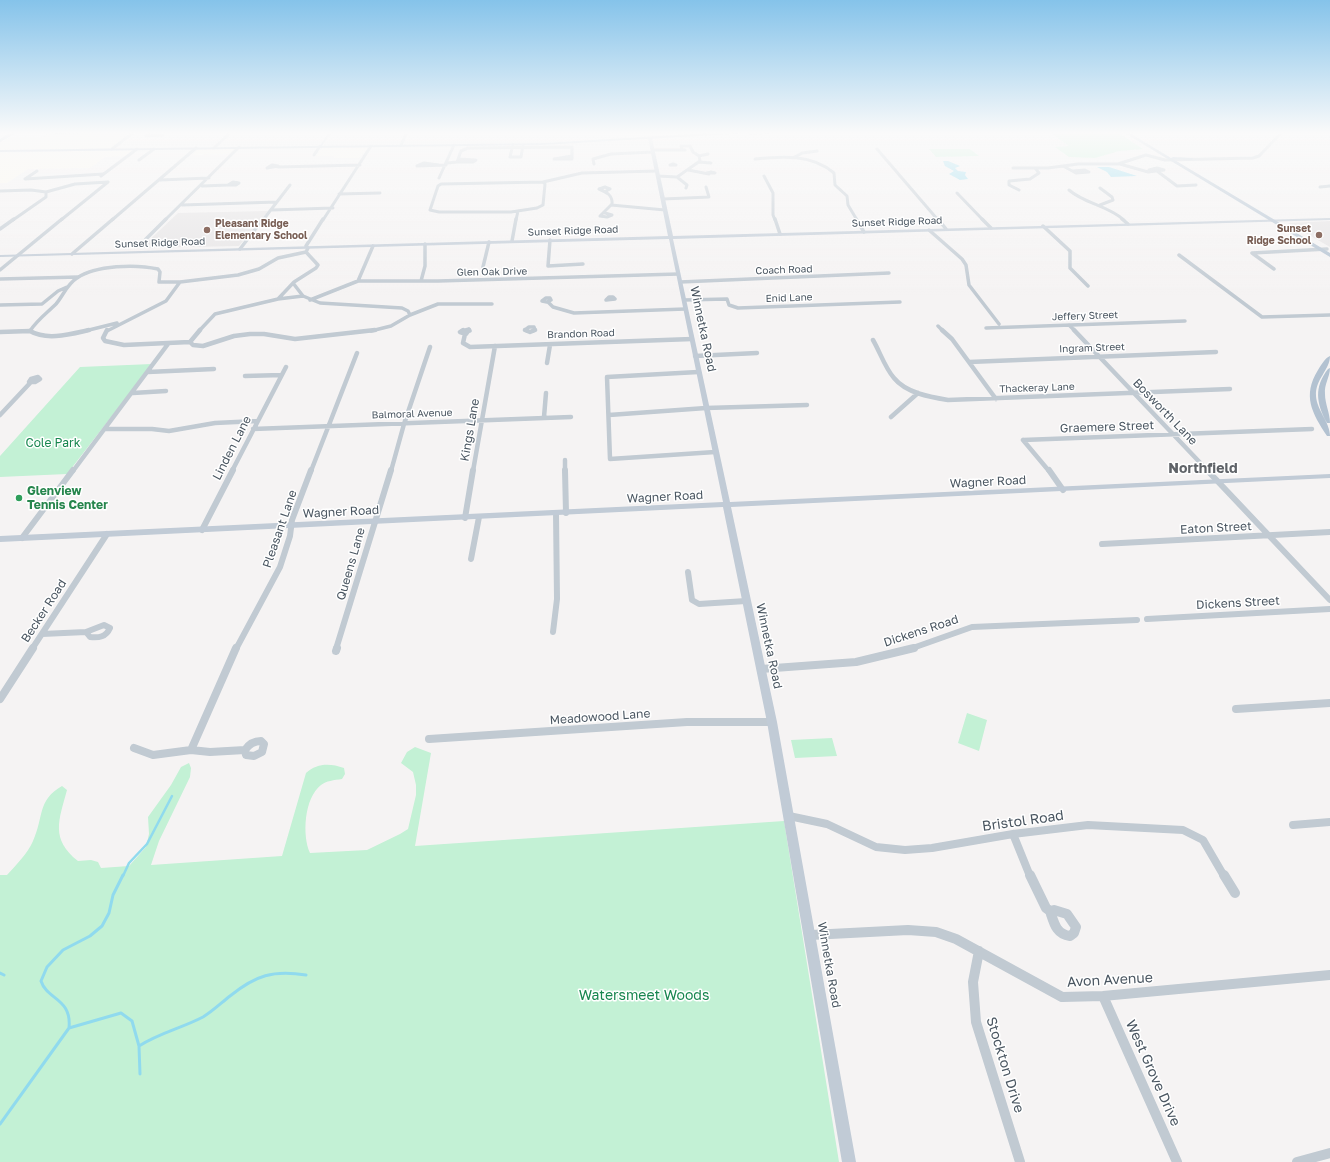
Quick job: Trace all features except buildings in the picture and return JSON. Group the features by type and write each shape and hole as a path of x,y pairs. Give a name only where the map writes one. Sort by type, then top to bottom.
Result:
{"main road":[{"path":"1217,186 1270,220 1326,250"},
{"path":"1219,186 1326,250 1330,255"},
{"path":"1330,358 1313,381 1312,391 1318,406 1330,421"},
{"path":"1330,370 1325,376 1318,406 1318,416 1330,434"}],"street":[{"path":"0,191 31,190 46,192 67,186"},
{"path":"0,270 103,186"},
{"path":"72,254 153,186"},
{"path":"146,239 202,186"},
{"path":"240,249 289,186"},
{"path":"278,299 293,283 313,271 318,265 307,250 306,246 346,186"},
{"path":"438,186 430,208 430,210 434,212 530,210 543,205 545,186"},
{"name":"Winnetka Road","path":"660,186 772,722 849,1162"},
{"path":"769,186 773,193 772,216 780,234"},
{"path":"837,186 848,195 848,205 864,232"},
{"path":"909,186 946,229"},
{"path":"1011,186 1019,190"},
{"path":"1320,187 1328,186"},
{"path":"663,199 709,197 706,187"},
{"path":"1100,188 1112,197 1113,200 1100,205"},
{"path":"1069,190 1078,198 1100,205 1120,217 1128,224"},
{"path":"606,191 612,200 606,213"},
{"path":"0,229 46,197 46,192"},
{"path":"342,192 380,193"},
{"path":"957,193 991,228"},
{"path":"182,204 277,202"},
{"path":"611,205 665,210"},
{"path":"271,210 332,208"},
{"path":"512,241 518,211"},
{"name":"Sunset Ridge Road","path":"0,256 240,249 307,250 512,241 1330,219"},
{"path":"0,279 78,277 104,269 140,266 158,269 160,272 159,282 180,282 238,275 259,269 278,258 307,250 318,234 324,221"},
{"path":"1043,226 1070,252 1070,268 1088,286"},
{"path":"929,230 962,259 966,265 969,285 999,324"},
{"path":"313,235 318,234"},
{"path":"309,240 314,240"},
{"path":"550,240 548,266 583,264"},
{"path":"483,267 489,242"},
{"path":"420,281 425,266 425,244"},
{"path":"358,281 373,246"},
{"path":"1274,269 1252,253 1326,250"},
{"path":"1179,255 1262,317 1330,315"},
{"name":"Coach Road","path":"680,282 874,275 889,273"},
{"name":"Glen Oak Drive","path":"310,300 358,281 528,279 678,274"},
{"path":"30,331 42,315 57,303 68,287 78,277"},
{"path":"180,282 166,301 107,330 103,338 110,343 124,345 190,342 193,345 203,346 234,336 250,334 264,334 295,339 366,332 391,326 410,315 438,304 492,304"},
{"path":"293,283 303,296 310,300 333,304 402,308 408,311 410,315"},
{"path":"0,305 42,304 58,291 68,287"},
{"path":"190,342 206,322 216,314 278,299 303,296"},
{"name":"Enid Lane","path":"684,300 727,299 729,305 738,308 900,302"},
{"path":"614,300 616,312"},
{"path":"548,302 553,307 574,313 686,310"},
{"path":"42,304 42,315"},
{"path":"0,332 30,331 36,336 50,336 124,321"},
{"name":"Jeffery Street","path":"986,328 1185,321"},
{"name":"Bosworth Lane","path":"1069,325 1330,600"},
{"path":"103,326 107,328 107,330"},
{"path":"938,326 952,339 996,399"},
{"path":"529,345 530,332"},
{"name":"Brandon Road","path":"465,334 463,343 464,345 470,347 692,339"},
{"name":"Thackeray Lane","path":"874,340 894,378 903,386 918,393 948,400 1230,389"},
{"path":"22,538 133,393 168,344"},
{"path":"546,363 550,345"},
{"name":"Kings Lane","path":"465,518 483,420 494,346"},
{"name":"Queens Lane","path":"336,650 404,424 430,347"},
{"name":"Ingram Street","path":"969,362 1216,352"},
{"name":"Pleasant Lane","path":"191,750 238,644 273,581 289,541 292,520 330,426 357,353"},
{"path":"695,356 757,353"},
{"name":"Linden Lane","path":"202,530 286,367"},
{"path":"148,372 214,369"},
{"path":"698,372 607,377 610,459 715,452"},
{"path":"245,376 282,375"},
{"path":"0,415 31,382"},
{"path":"133,393 166,391"},
{"path":"544,417 546,393"},
{"path":"891,417 918,393"},
{"path":"609,415 706,408 807,405"},
{"path":"1318,406 1330,405"},
{"name":"Balmoral Avenue","path":"253,430 571,417"},
{"path":"105,429 152,429 170,431 215,423 257,421"},
{"name":"Graemere Street","path":"1063,490 1023,440 1312,429"},
{"path":"565,460 566,513"},
{"name":"Wagner Road","path":"0,539 726,506 1330,476"},
{"path":"553,632 557,599 556,513"},
{"path":"471,559 479,517"},
{"name":"Eaton Street","path":"1102,544 1330,532"},
{"name":"Becker Road","path":"0,699 107,534"},
{"path":"688,572 692,600 699,604 746,601"},
{"name":"Dickens Street","path":"1147,620 1330,609"},
{"name":"Dickens Road","path":"761,669 844,664 912,649 957,630 972,628 1137,620"},
{"path":"42,634 86,632"},
{"path":"1236,709 1330,703"},
{"name":"Meadowood Lane","path":"429,739 687,722 772,722"},
{"path":"134,748 153,755 191,750 210,752 245,750"},
{"name":"Bristol Road","path":"789,816 827,824 876,847 905,850 932,848 1013,834 1088,825 1183,830 1203,840 1235,893"},
{"path":"1293,824 1330,822"},
{"path":"1013,834 1046,908 1050,912"},
{"name":"Avon Avenue","path":"810,935 908,930 936,932 956,939 1062,997 1103,996 1330,975"},
{"name":"Stockton Drive","path":"979,951 973,982 976,1022 1020,1162"},
{"name":"West Grove Drive","path":"1103,996 1178,1162"},
{"path":"1297,1162 1330,1153"}],"shaded area":[{"name":"Pleasant Ridge Elementary School","path":"268,211 239,246 141,248 178,213"},
{"name":"Sunset Ridge School","path":"1330,221 1330,247 1288,223"}],"green space":[{"name":"Cole Park","path":"152,364 67,474 0,477 0,456 80,367"},
{"path":"967,713 987,720 979,751 958,743"},
{"path":"832,738 837,756 795,758 791,740"},
{"name":"Watersmeet Woods","path":"415,747 431,753 415,846 784,821 839,1162 0,1162 0,875 7,875 28,850 33,841 45,803 54,791 62,786 67,790 61,811 59,828 63,845 69,853 78,861 91,860 98,862 101,868 129,866 146,847 149,834 148,817 171,785 181,767 189,763 191,768 190,777 159,841 151,865 282,856 306,773 315,767 334,765 344,768 345,774 342,779 333,780 323,784 315,791 308,808 306,818 305,827 307,846 310,853 367,850 408,829 416,795 416,785 413,772 401,763 407,752"}],"waterway":[{"path":"123,876 129,863 147,844 172,796"},
{"path":"69,1028 67,1011 63,1005 48,992 41,981 47,967 63,950 90,936 102,926 109,913 113,895 123,875"},
{"path":"0,973 4,975"},
{"path":"139,1046 147,1041 203,1017 214,1010 239,989 257,979 284,973 306,975"},
{"path":"69,1028 121,1013 132,1021 139,1046"},
{"path":"0,1124 69,1028"},
{"path":"139,1046 140,1074"}],"place":[{"name":"Pleasant Ridge Elementary School","path":"207,230"},
{"name":"Sunset Ridge School","path":"1319,235"},
{"name":"Glenview Tennis Center","path":"19,498"}],"district":[{"name":"Northfield","path":"1203,469"}]}
